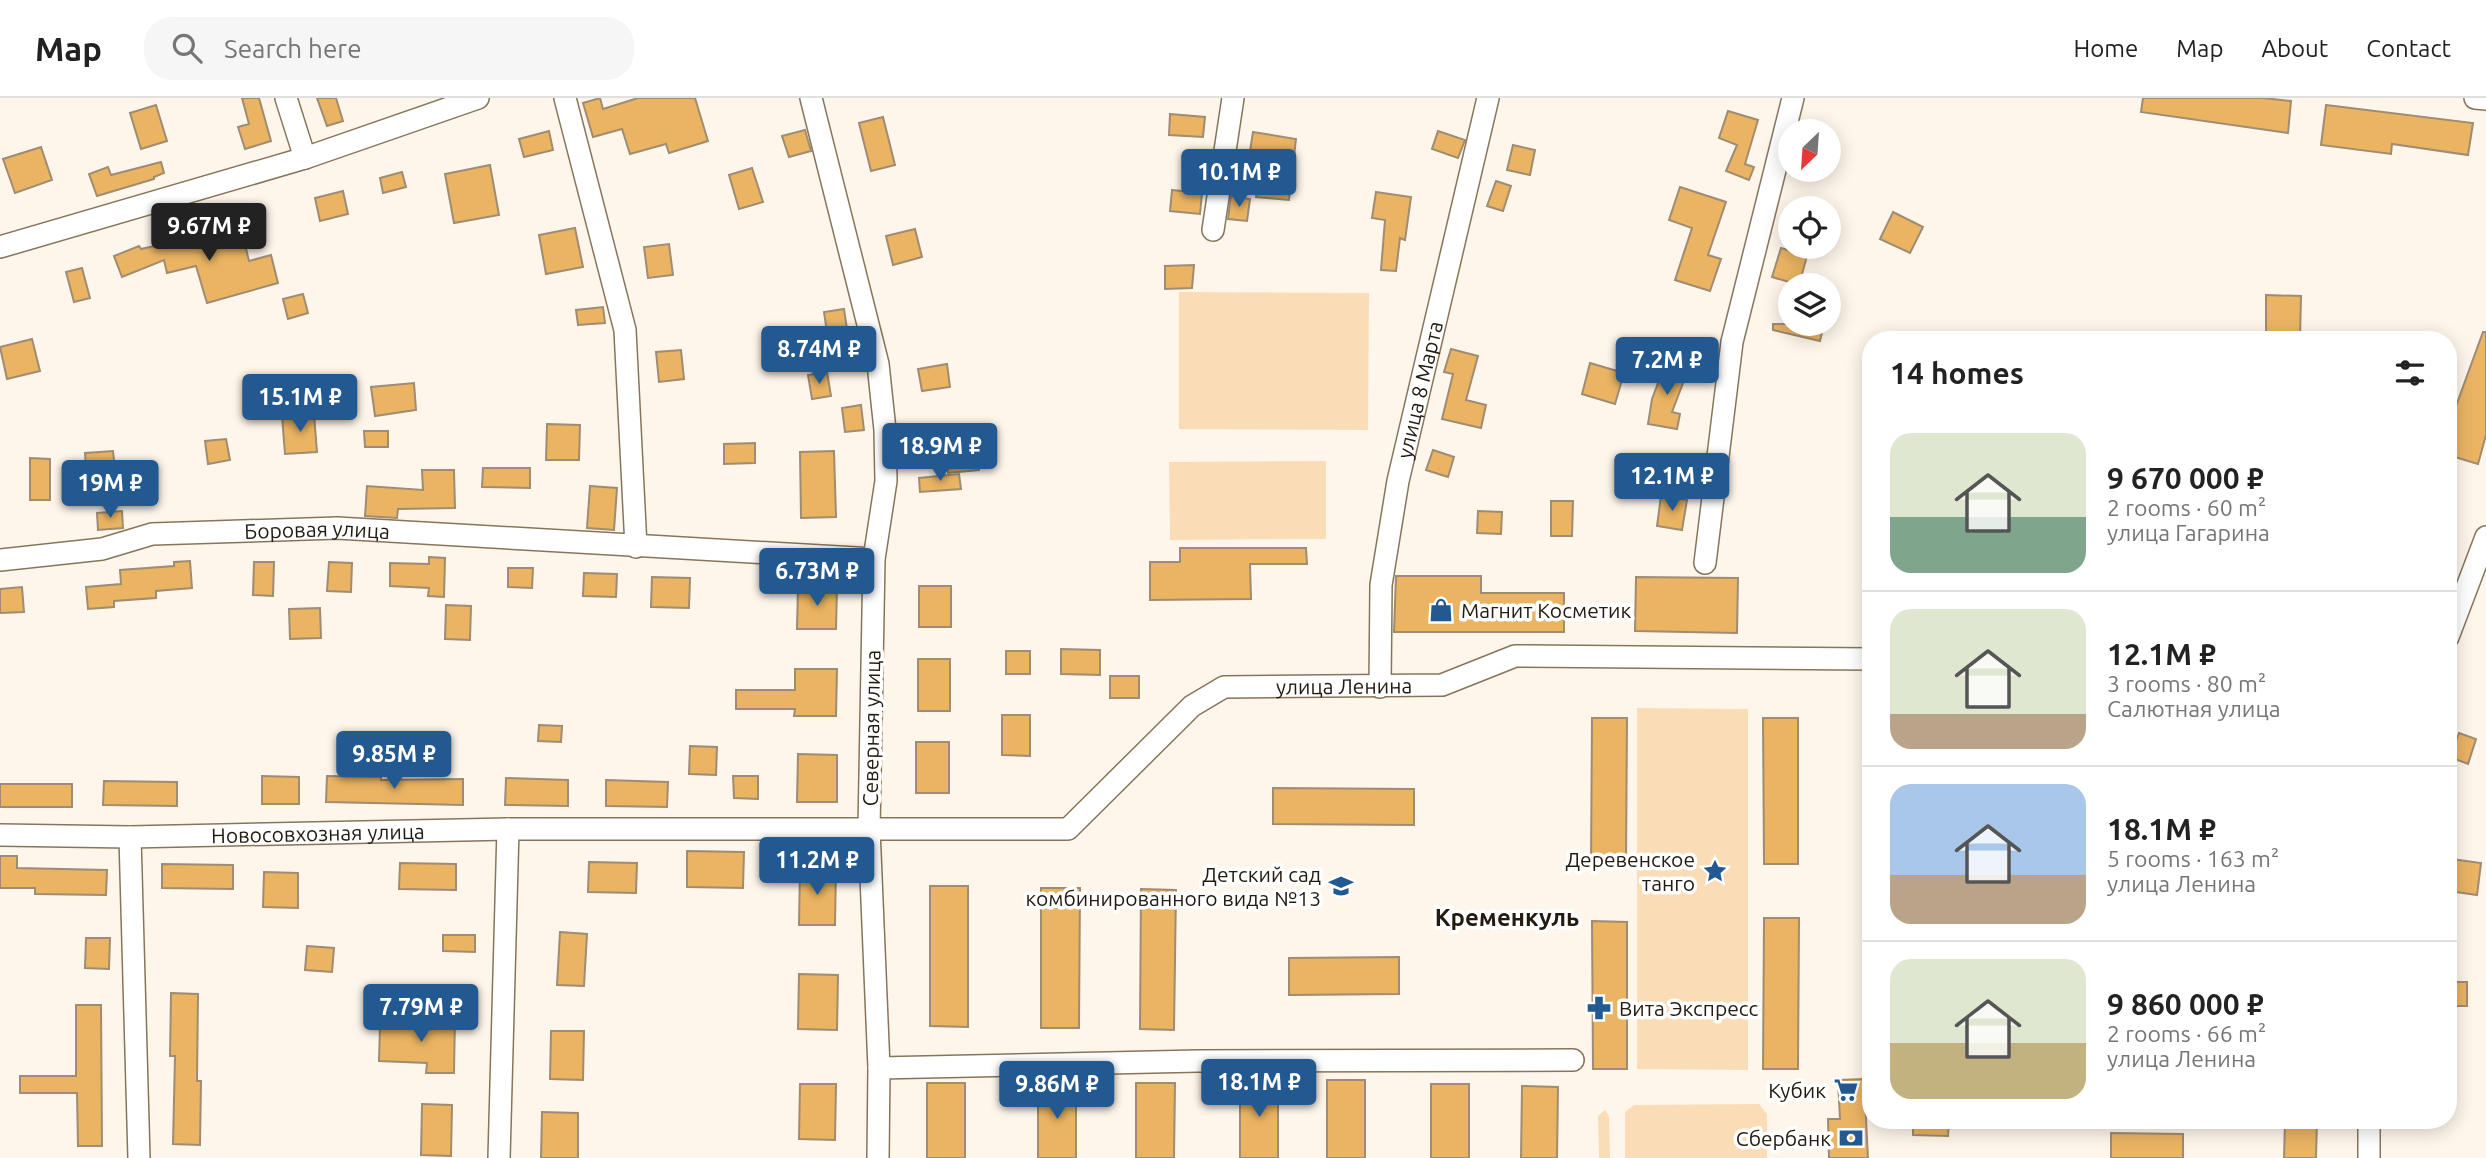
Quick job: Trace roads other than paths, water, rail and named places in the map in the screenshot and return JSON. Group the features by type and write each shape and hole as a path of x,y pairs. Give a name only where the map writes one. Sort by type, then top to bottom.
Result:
{"street":[{"path":"286,98 304,158"},
{"path":"0,247 304,158 478,98"},
{"path":"565,98 625,330 636,547"},
{"name":"Северная улица","path":"811,98 878,364 885,430 886,481 874,559 869,829 879,1068 878,1158"},
{"path":"1213,230 1233,98"},
{"name":"улица 8 Марта","path":"1380,687 1381,585 1398,481 1488,98"},
{"path":"1705,563 1732,342 1793,98"},
{"path":"2475,98 2486,99"},
{"name":"Боровая улица","path":"0,560 102,549 152,534 337,528 874,559"},
{"path":"2457,613 2486,537"},
{"name":"улица Ленина","path":"869,829 1068,829 1192,706 1224,687 1442,685 1515,656 1862,659"},
{"path":"499,1158 508,829"},
{"name":"Новосовхозная улица","path":"0,835 130,836 508,829 869,829"},
{"path":"130,836 139,1158"},
{"path":"879,1068 1198,1061 1573,1060"},
{"path":"2369,1129 2369,1158"}],"place":[{"name":"Магнит Косметик","path":"1441,610"},
{"name":"Деревенское танго","path":"1715,871"},
{"name":"Детский сад комбинированного вида №13","path":"1341,886"},
{"name":"Вита Экспресс","path":"1599,1008"},
{"name":"Кубик","path":"1846,1090"},
{"name":"Сбербанк","path":"1851,1138"}],"district":[{"name":"Кременкуль","path":"1507,917"}]}
